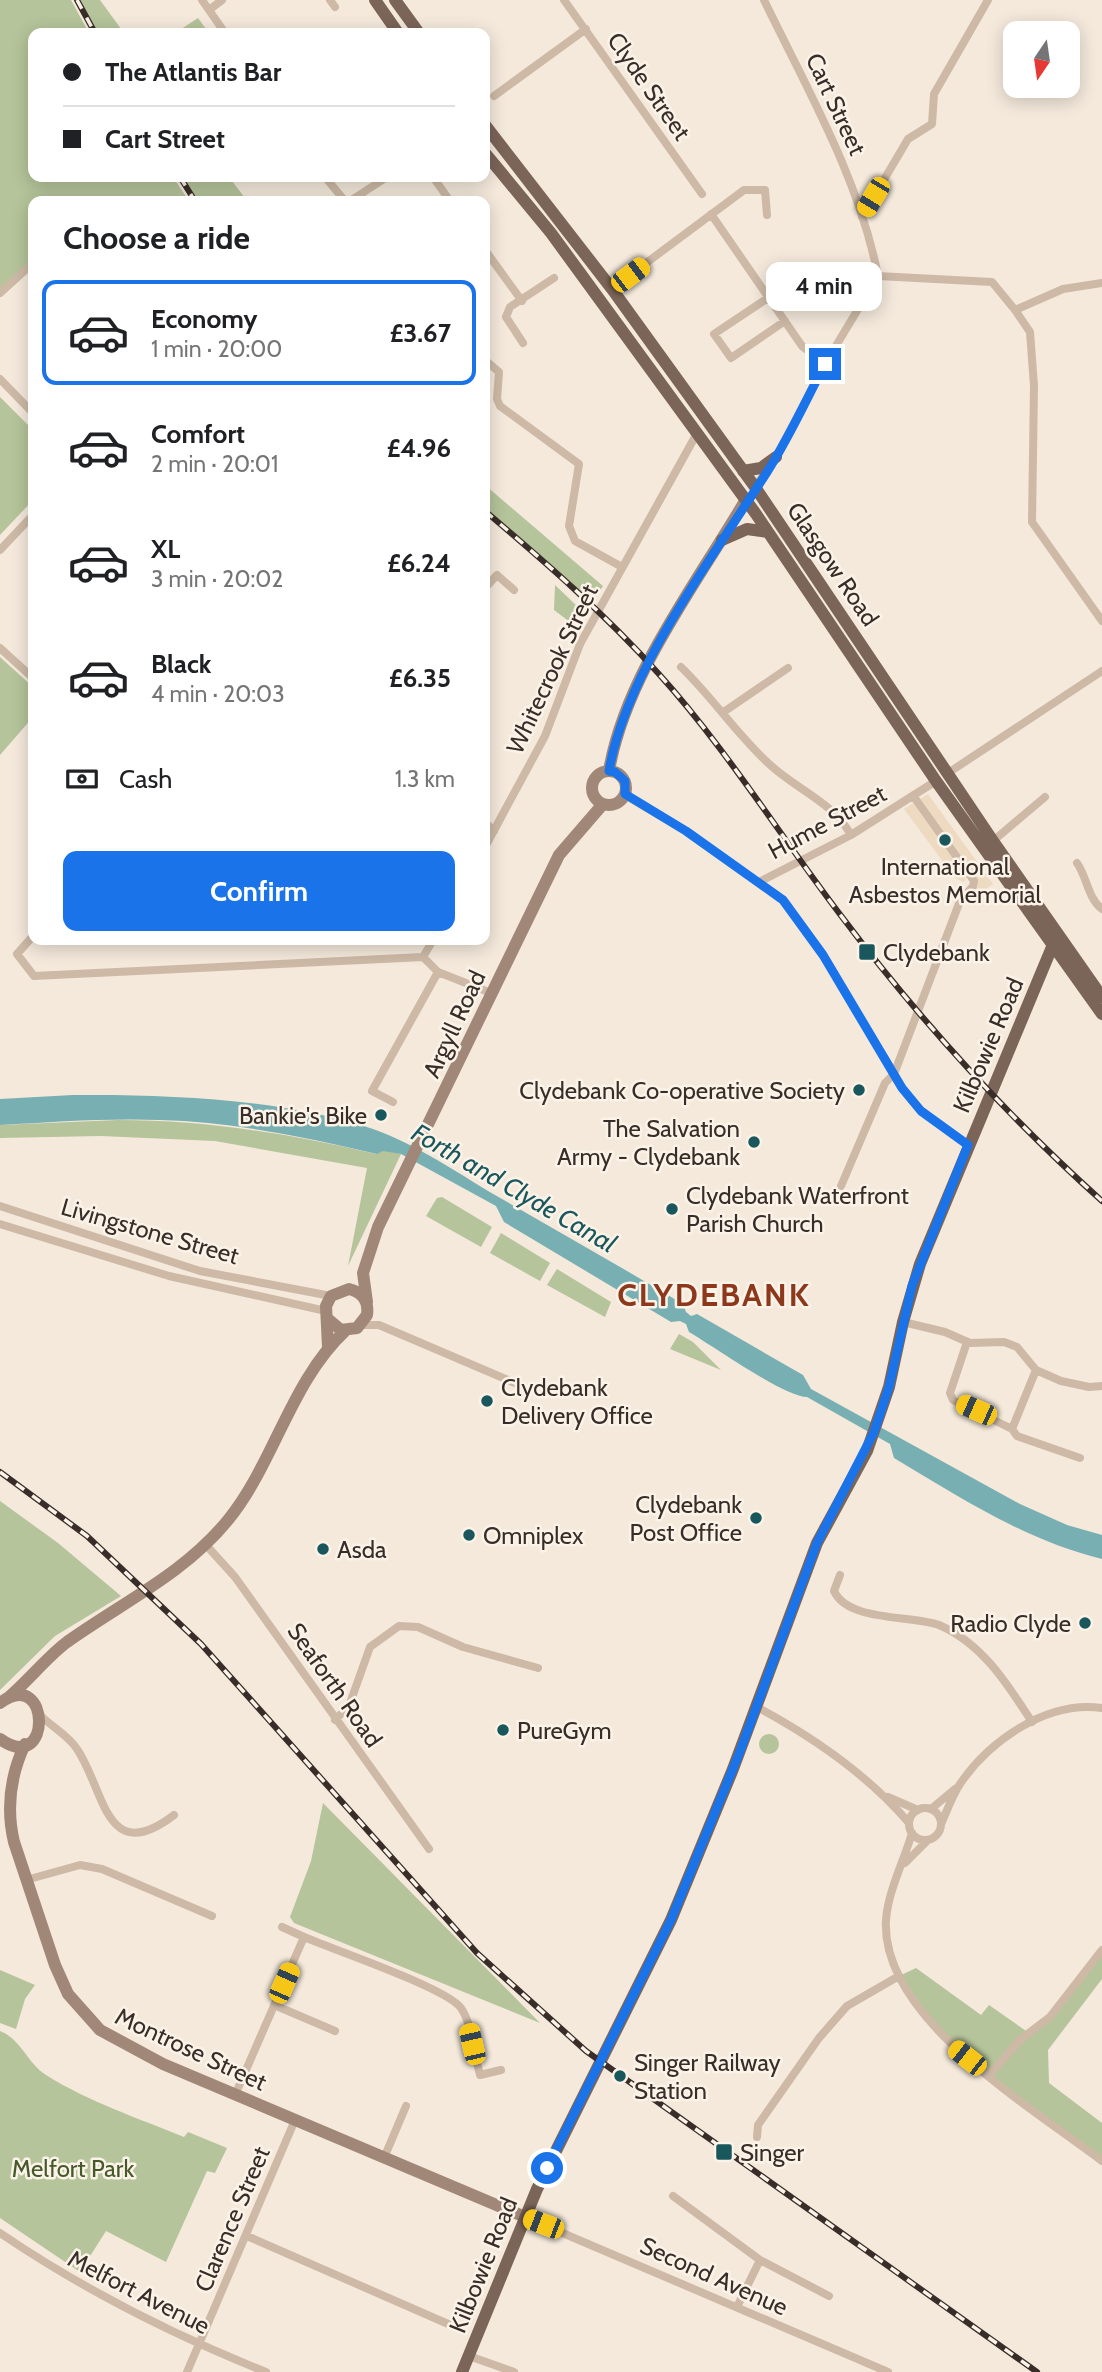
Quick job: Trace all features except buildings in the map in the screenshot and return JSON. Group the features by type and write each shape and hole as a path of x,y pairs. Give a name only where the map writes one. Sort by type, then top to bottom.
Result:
{"main road":[{"path":"374,0 394,28"},
{"path":"395,0 415,28"},
{"name":"Glasgow Road","path":"490,131 588,256 755,487 948,773 1055,940"},
{"name":"Glasgow Road","path":"490,159 564,251 746,501 936,781 1055,940"},
{"path":"743,471 757,470 776,457"},
{"path":"746,501 755,487"},
{"path":"722,540 747,529 768,532"},
{"path":"936,781 948,773"},
{"path":"1055,940 1102,997"},
{"path":"1055,940 1102,1014"},
{"name":"Kilbowie Road","path":"462,2372 525,2217 671,1920 757,1707 817,1543 867,1451 889,1387 903,1322 920,1264 1055,940"}],"street":[{"path":"202,0 222,28"},
{"path":"209,10 222,0"},
{"name":"Clyde Street","path":"564,0 702,194"},
{"name":"Cart Street","path":"764,0 845,167 878,276"},
{"path":"862,217 908,139 932,124 934,94 988,0"},
{"path":"494,96 586,29"},
{"path":"329,182 341,196"},
{"path":"358,196 379,182"},
{"path":"630,275 744,190 765,190 767,215"},
{"path":"711,214 810,354 825,364"},
{"path":"490,257 522,301"},
{"path":"0,293 28,268"},
{"path":"755,487 776,457 825,364 878,276 992,282 1030,332 1033,373 1032,522 1102,621"},
{"path":"523,343 506,317 510,307 554,278"},
{"path":"1015,310 1063,289 1102,283"},
{"path":"768,298 714,334 731,358 785,321"},
{"path":"490,364 499,372 497,399 500,406 579,464 569,526 575,541 622,567"},
{"path":"0,379 28,408"},
{"name":"Whitecrook Street","path":"490,838 545,736 580,644 696,435"},
{"path":"609,771 622,723 662,640 746,501"},
{"path":"0,550 28,520"},
{"path":"490,583 497,575 514,590"},
{"path":"0,648 28,673"},
{"path":"681,667 724,711 766,761 834,811 851,835"},
{"path":"724,711 788,668"},
{"path":"948,773 1102,671"},
{"path":"609,771 615,772 625,781 625,794 616,804 603,804 592,789 597,776 609,771"},
{"name":"Hume Street","path":"759,882 851,835 936,781"},
{"path":"625,794 686,831 759,882 797,916 848,993 894,1074 921,1111 968,1145"},
{"path":"841,1186 886,1083 894,1074 960,901 973,886 974,880 914,797"},
{"path":"992,841 1045,797"},
{"name":"Argyll Road","path":"349,1289 363,1273 378,1227 426,1134 559,855 603,804"},
{"path":"490,827 494,831"},
{"path":"1077,863 1086,875 1090,894 1102,909"},
{"path":"28,942 17,954 34,976 423,957 438,972 491,993"},
{"path":"423,957 430,945"},
{"path":"393,1102 372,1091 438,972"},
{"name":"Livingstone Street","path":"0,1206 200,1271 331,1296"},
{"name":"Livingstone Street","path":"0,1224 169,1276 327,1315"},
{"name":"Argyll Road","path":"363,1273 367,1306"},
{"path":"328,1347 327,1315 331,1296 349,1289 362,1295 379,1325"},
{"path":"362,1325 367,1306"},
{"path":"327,1315 336,1327 346,1331"},
{"path":"903,1322 945,1332 967,1342 1003,1342 1017,1347 1036,1370 1061,1381 1090,1387 1102,1386"},
{"path":"5,1700 66,1643 163,1580 206,1545 253,1484 300,1391 328,1347 346,1331 362,1325 379,1325 522,1386"},
{"path":"967,1342 950,1393 953,1399 1012,1429 1017,1436 1080,1458"},
{"path":"1012,1429 1036,1370"},
{"name":"Seaforth Road","path":"206,1545 235,1577 429,1849"},
{"path":"840,1575 834,1591 848,1605 867,1613 941,1626 987,1660 1032,1722"},
{"path":"335,1720 349,1706 370,1647 399,1626 418,1627 463,1647 538,1668"},
{"path":"32,1677 33,1703"},
{"path":"5,1700 26,1698 33,1703 41,1716 77,1748 100,1803 121,1828 142,1833 158,1827 174,1815"},
{"path":"931,1810 957,1787 974,1765 1004,1737 1032,1722 1090,1706 1102,1708"},
{"path":"757,1707 801,1731 886,1796 909,1823 912,1833 894,1885 886,1921 893,1962 913,2003 945,2040 1102,2161"},
{"path":"37,1735 41,1716"},
{"path":"2,1740 25,1744 37,1735 57,1731"},
{"name":"Montrose Street","path":"2,1740 13,1768"},
{"name":"Montrose Street","path":"25,1744 13,1768 9,1823 55,1965 68,1994 100,2030 124,2045 235,2095 525,2217"},
{"path":"903,1865 938,1834 957,1787"},
{"path":"886,1796 918,1810 931,1810 938,1815 941,1824"},
{"path":"909,1823 918,1810"},
{"path":"912,1833 919,1839 929,1840"},
{"path":"26,1880 80,1865 102,1869 212,1916"},
{"path":"282,1927 424,1986 460,2006 468,2023 480,2075 501,2070"},
{"path":"235,2095 304,1937"},
{"path":"989,2075 1021,2039 1050,2017 1102,1950"},
{"path":"757,2137 758,2125 819,2038 847,2006 900,1976"},
{"path":"274,2005 335,2031"},
{"path":"384,2158 406,2106"},
{"name":"Clarence Street","path":"187,2372 295,2120"},
{"path":"673,2196 760,2260 829,2296"},
{"name":"Second Avenue","path":"525,2217 885,2371"},
{"name":"Melfort Avenue","path":"0,2233 48,2266 112,2303 198,2346 266,2372"},
{"path":"247,2236 454,2327"},
{"path":"737,2307 760,2260"},
{"path":"469,2356 514,2372"}],"green space":[{"path":"0,0 71,0 86,28 28,28 28,182 176,182 186,196 28,196 28,268 0,293"},
{"path":"77,0 100,0 120,28 92,28"},
{"path":"198,18 205,28 183,28"},
{"path":"183,182 233,182 243,196 192,196"},
{"path":"0,397 28,425 28,505 0,535"},
{"path":"490,489 603,586 593,602 490,515"},
{"path":"555,585 580,609 574,625 554,610"},
{"path":"0,657 28,682 28,723 0,755"},
{"path":"118,1120 216,1125 280,1134 376,1154 383,1150 401,1154 348,1266 367,1168 215,1141 101,1136 0,1138 0,1125"},
{"path":"442,1197 492,1227 481,1247 426,1216 437,1198"},
{"path":"501,1233 550,1263 540,1281 490,1253"},
{"path":"557,1269 611,1302 605,1317 547,1285"},
{"path":"679,1334 693,1342 721,1370 670,1349"},
{"path":"0,1501 58,1543 121,1596 55,1636 0,1690"},
{"path":"769,1734 776,1737 779,1744 776,1751 769,1754 762,1751 759,1744 762,1737"},
{"path":"323,1803 540,2023 294,1923 290,1917 311,1861"},
{"path":"1102,1950 1102,1979 1048,2050 1049,2083 1102,2123 1102,2161 945,2041 899,1976 916,1968 981,2015 989,2005 1029,2033 1050,2017"},
{"path":"0,1970 35,1985 25,1999 16,2029 0,2023"},
{"name":"Melfort Park","path":"0,2031 14,2040 40,2070 62,2085 184,2137 188,2132 227,2148 215,2173 207,2171 166,2262 106,2231 80,2272 0,2218"}],"shaded area":[{"path":"928,794 993,884 978,894 967,876 964,882 955,878 904,809"}],"water":[{"path":"73,1095 186,1097 264,1105 339,1119 405,1142 683,1304 691,1316 697,1314 803,1375 811,1389 1020,1504 1067,1525 1102,1535 1102,1559 1047,1541 969,1502 894,1458 890,1444 807,1397 783,1389 749,1370 689,1332 686,1324 680,1321 671,1322 504,1222 496,1206 401,1154 383,1151 377,1154 269,1131 187,1121 120,1120 0,1125 0,1099"}],"railway":[{"path":"77,0 92,28"},
{"path":"183,182 192,196"},
{"path":"490,515 596,609 683,701 839,913 931,1027 1031,1134 1102,1201"},
{"path":"0,1472 87,1536 201,1644 477,1953 586,2051 1037,2372"}],"place":[{"name":"International Asbestos Memorial","path":"945,840"},
{"name":"Clydebank","path":"867,952"},
{"name":"Clydebank Co-operative Society","path":"859,1090"},
{"name":"Bankie's Bike","path":"381,1115"},
{"name":"The Salvation Army - Clydebank","path":"754,1142"},
{"name":"Clydebank Waterfront Parish Church","path":"672,1209"},
{"name":"Clydebank Delivery Office","path":"487,1401"},
{"name":"Clydebank Post Office","path":"756,1518"},
{"name":"Omniplex","path":"469,1535"},
{"name":"Asda","path":"323,1549"},
{"name":"Radio Clyde","path":"1085,1623"},
{"name":"PureGym","path":"503,1730"},
{"name":"Singer Railway Station","path":"620,2076"},
{"name":"Singer","path":"724,2152"}],"district":[{"name":"CLYDEBANK","path":"714,1294"}],"route":[{"path":"547,2168 671,1920 739,1754 817,1543 867,1451 893,1373 912,1286 968,1145 936,1124 902,1088 848,993 797,916 783,900 686,831 625,794 625,781 615,772 609,771 622,723 662,640 746,501 776,457 825,364"}],"water label":[{"name":"Forth and Clyde Canal","path":"514,1188"}]}
